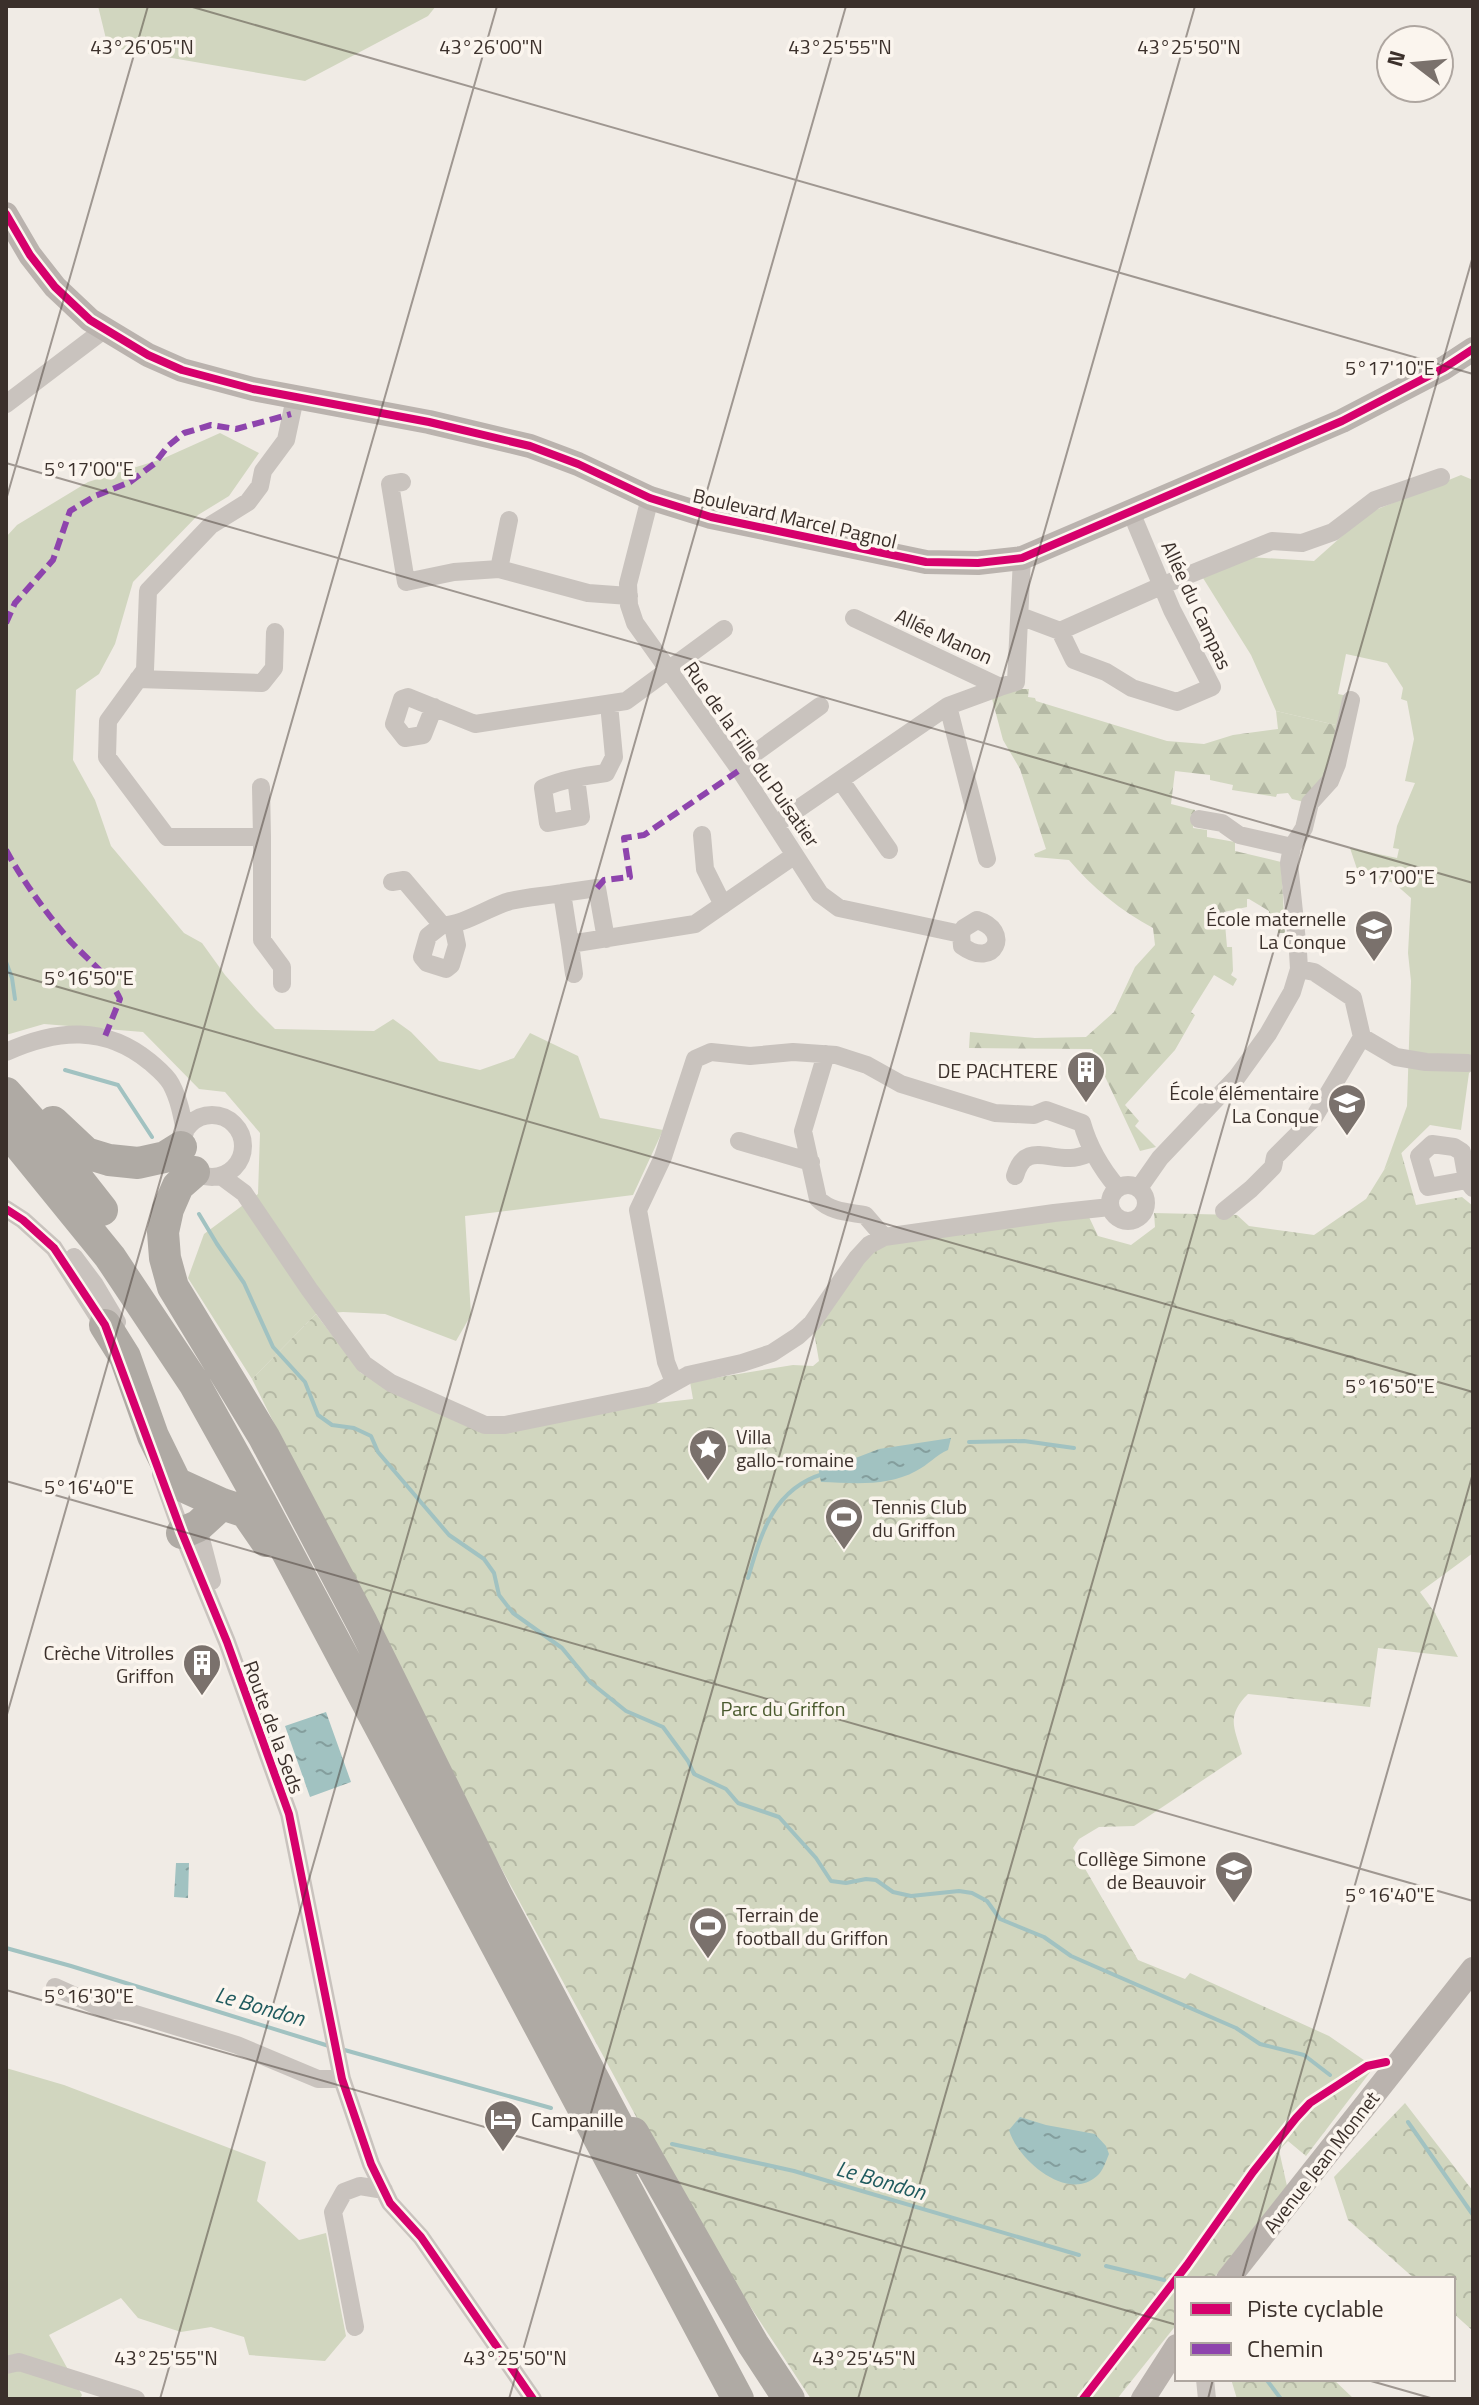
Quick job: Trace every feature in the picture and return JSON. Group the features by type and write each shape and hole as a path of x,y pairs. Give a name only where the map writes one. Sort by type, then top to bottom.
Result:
{"highway":[{"path":"8,1058 50,1120 86,1153 109,1160 138,1163 165,1157 195,1157"},
{"path":"6,1093 40,1131 126,1241 223,1388 444,1820 722,2399"},
{"path":"6,1129 110,1257 194,1383 444,1820"},
{"path":"195,1157 168,1209 163,1232 165,1258 173,1287 271,1450 362,1623 444,1820"},
{"path":"105,1325 125,1357 168,1471 176,1483 246,1512 254,1521 444,1820 498,1898 753,2344 789,2399"},
{"path":"190,1529 222,1504"},
{"path":"498,1898 762,2399"},
{"path":"580,2103 738,2399"}],"street":[{"name":"Boulevard Marcel Pagnol","path":"6,214 30,255 55,287 90,320 148,355 180,369 295,398 429,422 530,446 578,464 650,498 711,517 926,562 978,563 1022,558 1342,421 1444,368 1473,349"},
{"path":"6,404 105,329"},
{"path":"262,837 167,837 107,757 108,721 145,670 148,591 211,525 248,502 260,486 263,471 286,440 295,398"},
{"path":"1020,616 1060,631 1272,541 1302,543 1333,532 1375,500 1441,477"},
{"path":"402,482 390,484 406,582 454,572 499,569 588,593 629,596"},
{"name":"Rue de la Fille du Puisatier","path":"650,498 631,572 629,605 635,623 737,766 820,894 839,908 961,934"},
{"name":"Allée du Campas","path":"1060,631 1074,660 1106,672 1132,688 1177,702 1212,687 1161,586 1131,512"},
{"path":"499,569 509,520"},
{"path":"776,824 948,706 1008,685 1020,616 1022,558"},
{"name":"Allée Manon","path":"854,618 1008,685"},
{"path":"434,707 475,724 626,701 724,629"},
{"path":"138,679 262,683 274,668 275,632"},
{"path":"1139,1188 1160,1158 1237,1077 1268,1034 1292,992 1299,969 1289,863 1292,847 1304,828 1310,803 1330,781 1337,764 1351,700"},
{"path":"576,778 606,773 614,757 609,704"},
{"path":"737,766 820,706"},
{"path":"948,706 987,859"},
{"path":"841,781 889,850"},
{"path":"261,787 262,940 282,967 282,984"},
{"path":"1199,819 1222,823 1239,835 1292,847"},
{"path":"702,835 705,869 723,905"},
{"path":"570,944 695,924 795,855"},
{"path":"392,882 404,880 448,925 510,901 597,888 606,939"},
{"path":"562,893 574,974"},
{"path":"1224,1211 1273,1167 1275,1157 1313,1119 1362,1037 1353,998 1314,972 1299,969"},
{"path":"8,1058 50,1035 89,1033 132,1048 163,1074 170,1084 195,1157 244,1193 364,1364 391,1383 485,1425 505,1425 652,1395 688,1375 772,1353 812,1323 857,1258 869,1245 884,1237 1110,1207"},
{"path":"1362,1037 1396,1057 1426,1062 1468,1063"},
{"path":"674,1382 666,1362 638,1210 663,1157 695,1059 711,1052 750,1056 793,1052 826,1054 867,1065 901,1084 995,1113 1034,1115 1046,1110 1082,1123 1087,1142 1117,1187"},
{"path":"826,1054 803,1131 818,1199 836,1211 865,1215 884,1237"},
{"path":"170,1084 238,1130 243,1148 244,1193"},
{"path":"195,1157 196,1120 214,1116"},
{"path":"739,1141 811,1162"},
{"path":"1015,1176 1023,1159 1043,1154 1065,1159 1078,1158 1093,1152"},
{"path":"195,1157 229,1172 241,1157"},
{"path":"1132,1184 1139,1188 1146,1200 1146,1207 1136,1219 1128,1221 1114,1215 1110,1200 1117,1187 1132,1184"},
{"name":"Route de la Seds","path":"6,1197 29,1210 62,1241 95,1285 115,1319 183,1487 190,1529"},
{"name":"Route de la Seds","path":"6,1209 54,1248 105,1325 190,1529 289,1814 340,2072 371,2164 390,2203 421,2237 533,2399"},
{"name":"Avenue Jean Monnet","path":"1247,2277 1473,1969"},
{"path":"55,1987 104,2009 129,2012 237,2045 318,2079 340,2072"},
{"name":"Avenue Jean Monnet","path":"1230,2277 1473,1987"},
{"path":"355,2327 333,2212 344,2192 360,2186 384,2190"},
{"path":"1146,2399 1175,2349"},
{"path":"6,2365 19,2362 136,2399"},
{"path":"1146,2399 1175,2368"}],"green space":[{"path":"98,6 436,6 428,16 305,81 108,47"},
{"path":"220,433 259,453 229,496 198,515 133,582 115,644 99,674 76,690 73,760 95,800 111,846 184,933 202,943 225,975 275,1029 374,1031 393,1019 411,1032 439,1061 480,1070 514,1058 530,1033 578,1056 600,1118 663,1130 633,1195 465,1216 471,1315 456,1341 385,1314 316,1314 252,1379 188,1278 204,1234 258,1194 260,1133 225,1092 199,1089 143,1032 44,1024 6,1035 6,537 17,525 88,482 162,459"},
{"path":"1461,475 1473,480 1473,1070 1469,1073 1461,1130 1430,1125 1384,1170 1407,1106 1411,898 1394,883 1358,872 1350,848 1397,858 1399,849 1393,848 1397,826 1415,783 1405,781 1414,739 1407,701 1401,699 1403,688 1387,663 1346,654 1338,694 1348,696 1340,726 1276,711 1251,655 1203,578 1248,557 1314,561 1368,513"},
{"path":"1002,689 1029,689 1028,697 1036,701 1167,741 1204,744 1233,735 1278,729 1276,711 1340,726 1330,767 1304,802 1292,799 1288,793 1277,794 1276,797 1232,790 1233,785 1210,780 1210,775 1175,771 1171,804 1195,810 1193,828 1207,830 1207,837 1235,842 1235,851 1281,862 1285,933 1278,933 1277,918 1269,919 1269,911 1249,899 1247,907 1224,912 1227,947 1232,947 1231,975 1237,979 1233,986 1214,975 1191,1012 1195,1015 1175,1050 1125,1105 1139,1121 1135,1126 1156,1147 1140,1151 1092,1049 969,1048 970,1032 1035,1038 1086,1037 1114,1012 1135,967 1155,945 1153,928 1108,898 1069,860 1035,857 1034,854 1046,849 1020,769 1003,740 991,695"},
{"name":"Parc du Griffon","path":"1401,1152 1416,1205 1462,1197 1473,1206 1473,1553 1420,1592 1458,1657 1378,1648 1370,1707 1248,1694 1234,1716 1242,1754 1134,1826 1099,1827 1079,1839 1073,1848 1138,1960 1185,1979 1190,1973 1329,2036 1374,2067 1306,2156 1288,2141 1279,2150 1287,2186 1215,2277 1175,2277 1175,2326 1117,2399 811,2399 742,2294 645,2133 435,1746 252,1379 316,1314 361,1373 481,1431 653,1400 658,1403 693,1399 690,1382 793,1365 813,1366 819,1361 814,1332 862,1262 886,1241 1089,1217 1098,1236 1131,1245 1155,1227 1154,1213 1237,1215 1249,1226 1314,1235 1366,1199 1384,1170"},
{"path":"6,2068 64,2085 266,2162 257,2201 299,2240 326,2233 346,2336 325,2361 249,2355 244,2337 211,2327 181,2332 138,2318 121,2298 49,2335 82,2395 80,2399 6,2399"},
{"path":"1405,2103 1473,2191 1473,2331 1455,2315 1455,2277 1413,2277 1348,2220 1334,2177"},
{"path":"1232,2381 1335,2381 1354,2399 1237,2399"}],"water":[{"path":"951,1438 948,1450 905,1476 870,1483 821,1482 818,1467 879,1449"},
{"path":"326,1712 351,1782 310,1797 285,1726"},
{"path":"176,1863 189,1863 188,1898 174,1897"},
{"path":"1020,2117 1095,2134 1109,2154 1101,2171 1085,2183 1072,2184 1045,2174 1022,2153 1009,2130"}],"waterway":[{"path":"6,962 15,999"},
{"path":"65,1070 118,1085 152,1137"},
{"path":"199,1214 244,1283 273,1347 305,1382 318,1415 332,1425 354,1428 371,1436 378,1452 449,1535 484,1559 494,1573 499,1595 513,1613 562,1648 590,1682 626,1711 663,1727 694,1774 726,1789 738,1803 779,1817 816,1858 831,1881 876,1880 893,1892 911,1896 959,1891 972,1893 987,1901 1000,1919 1044,1937 1071,1956 1236,2028 1260,2044 1304,2055 1330,2075"},
{"path":"969,1442 1024,1441 1074,1448"},
{"path":"748,1578 764,1530 781,1502 792,1490 823,1474"},
{"name":"Le Bondon","path":"6,1948 329,2046"},
{"name":"Le Bondon","path":"341,2049 551,2108"},
{"path":"1408,2122 1473,2215"},
{"name":"Le Bondon","path":"672,2144 794,2171 1079,2255"},
{"name":"Le Bondon","path":"1106,2266 1164,2280"},
{"name":"Le Bondon","path":"1268,2381 1281,2399"}],"marked path":[{"path":"6,623 15,603 53,560 70,511 95,496 130,482 154,464 168,446 184,433 211,425 236,429 291,414"},
{"path":"597,888 604,880 630,877 624,838 644,835 740,770"},
{"path":"6,850 53,920 116,991 120,999 104,1039"}],"cycle path":[{"path":"6,214 30,255 55,287 90,320 148,355 182,370 253,389 429,422 530,446 578,464 650,498 711,517 926,562 978,563 1022,558 1342,421 1444,368 1473,349"},
{"path":"6,1209 54,1248 105,1325 182,1533 227,1642 289,1814 342,2079 371,2164 390,2203 421,2237 533,2399"},
{"path":"1178,2277 1253,2172 1310,2103 1367,2066 1386,2062"},
{"path":"1083,2399 1175,2280"}],"place":[{"name":"École maternelle La Conque","path":"1374,963"},
{"name":"DE PACHTERE","path":"1086,1104"},
{"name":"École élémentaire La Conque","path":"1347,1137"},
{"name":"Villa gallo-romaine","path":"708,1482"},
{"name":"Tennis Club du Griffon","path":"844,1551"},
{"name":"Crèche Vitrolles Griffon","path":"202,1697"},
{"name":"Collège Simone de Beauvoir","path":"1234,1904"},
{"name":"Terrain de football du Griffon","path":"708,1960"},
{"name":"Campanille","path":"503,2153"}]}
